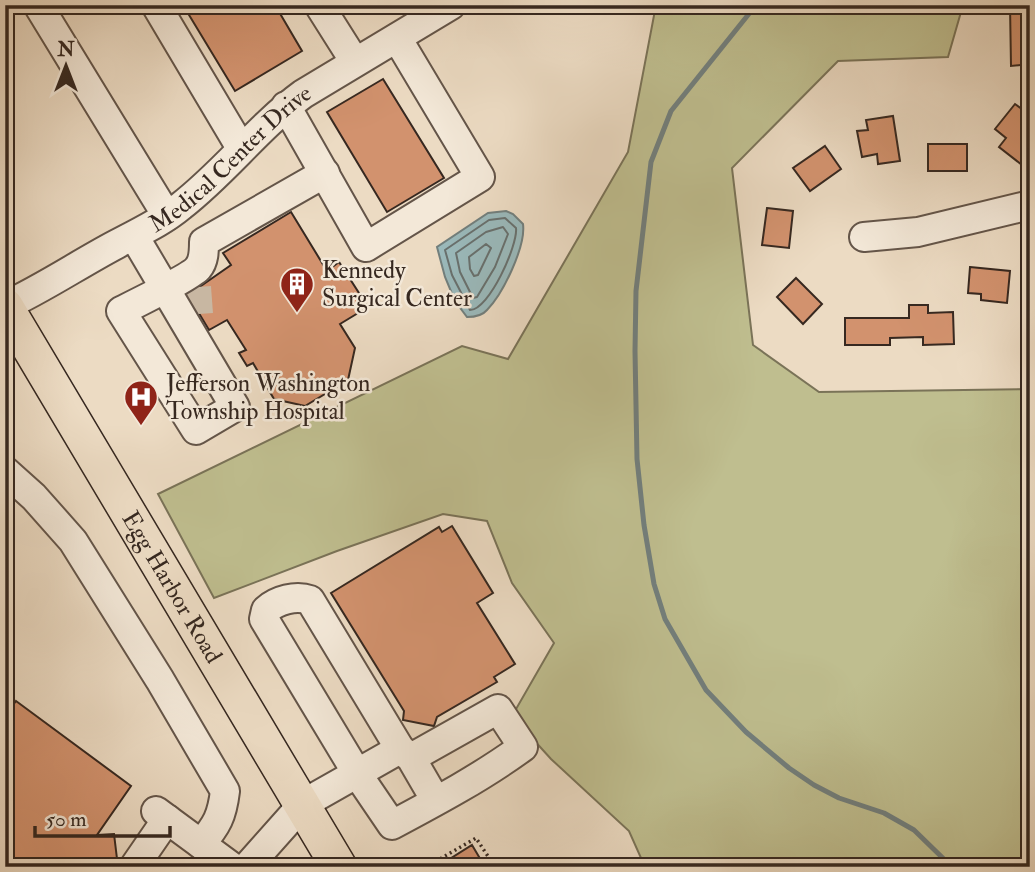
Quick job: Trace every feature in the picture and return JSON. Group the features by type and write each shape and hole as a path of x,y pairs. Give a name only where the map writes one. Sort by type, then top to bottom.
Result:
{"main road":[{"name":"Egg Harbor Road","path":"5,306 339,867"}],"street":[{"path":"38,5 167,216"},
{"path":"156,5 241,148"},
{"path":"319,5 355,62"},
{"name":"Medical Center Drive","path":"5,306 42,289 167,216 197,192 286,106 451,5"},
{"path":"286,106 366,247 480,177 397,38"},
{"path":"196,300 165,288 121,312 196,430 235,407 196,300 204,242 325,173"},
{"path":"864,237 918,232 1030,205"},
{"path":"134,236 165,288 196,300"},
{"path":"5,471 34,497 73,541 160,680 225,791 223,810 216,826 201,844"},
{"path":"247,867 303,804 358,775 405,753 498,709 523,747 503,762 436,801 392,825 358,775 264,619 266,610 271,606 293,598 310,600 405,753 436,801"},
{"path":"134,867 162,815 232,867"}],"path":[{"path":"426,867 468,840 476,838 495,867"}],"shaded area":[{"path":"656,5 963,5 948,57 838,61 732,168 753,345 819,392 1030,389 1030,867 645,867 629,831 551,759 512,716 554,643 512,583 487,521 443,514 214,598 158,494 462,346 508,359 628,152"}],"water":[{"path":"506,211 523,224 517,257 493,303 483,314 467,317 455,301 437,247 488,213"}],"building":[{"path":"183,5 275,5 302,51 235,91"},
{"path":"1010,5 1030,5 1030,64 1011,66"},
{"path":"383,79 444,178 387,212 327,112"},
{"path":"1015,104 1030,115 1030,155 1022,165 999,147 1006,138 995,129"},
{"path":"893,116 900,161 878,164 877,154 862,157 857,131 868,130 866,120"},
{"path":"928,144 967,144 967,171 928,171"},
{"path":"825,146 841,169 810,191 793,168"},
{"path":"767,208 793,211 789,248 762,245"},
{"name":"Kennedy Surgical Center","path":"291,212 327,271 339,262 368,307 340,324 355,348 348,380 305,406 274,399 253,363 247,366 239,353 246,350 227,320 209,330 188,295 231,265 223,253"},
{"path":"970,267 1010,271 1007,303 981,300 981,294 968,293"},
{"path":"796,278 822,304 803,324 777,297"},
{"path":"909,305 928,305 928,313 953,312 954,344 923,345 923,337 890,338 890,345 845,345 845,318 909,318"},
{"path":"452,526 493,593 477,603 515,664 494,677 497,682 437,717 434,726 403,720 404,711 331,593 439,527 442,532"},
{"path":"16,701 131,786 97,835 114,834 118,867 5,867 5,716"},
{"path":"472,845 485,867 437,867"}],"waterway":[{"path":"756,5 671,111 651,162 636,291 635,351 637,459 654,584 665,619 706,690 746,732 814,785 839,798 884,813 914,830 952,867"}],"tunnel":[{"path":"197,287 199,314"}],"place":[{"name":"Kennedy Surgical Center","path":"297,314"},
{"name":"Jefferson Washington Township Hospital","path":"141,427"}]}
